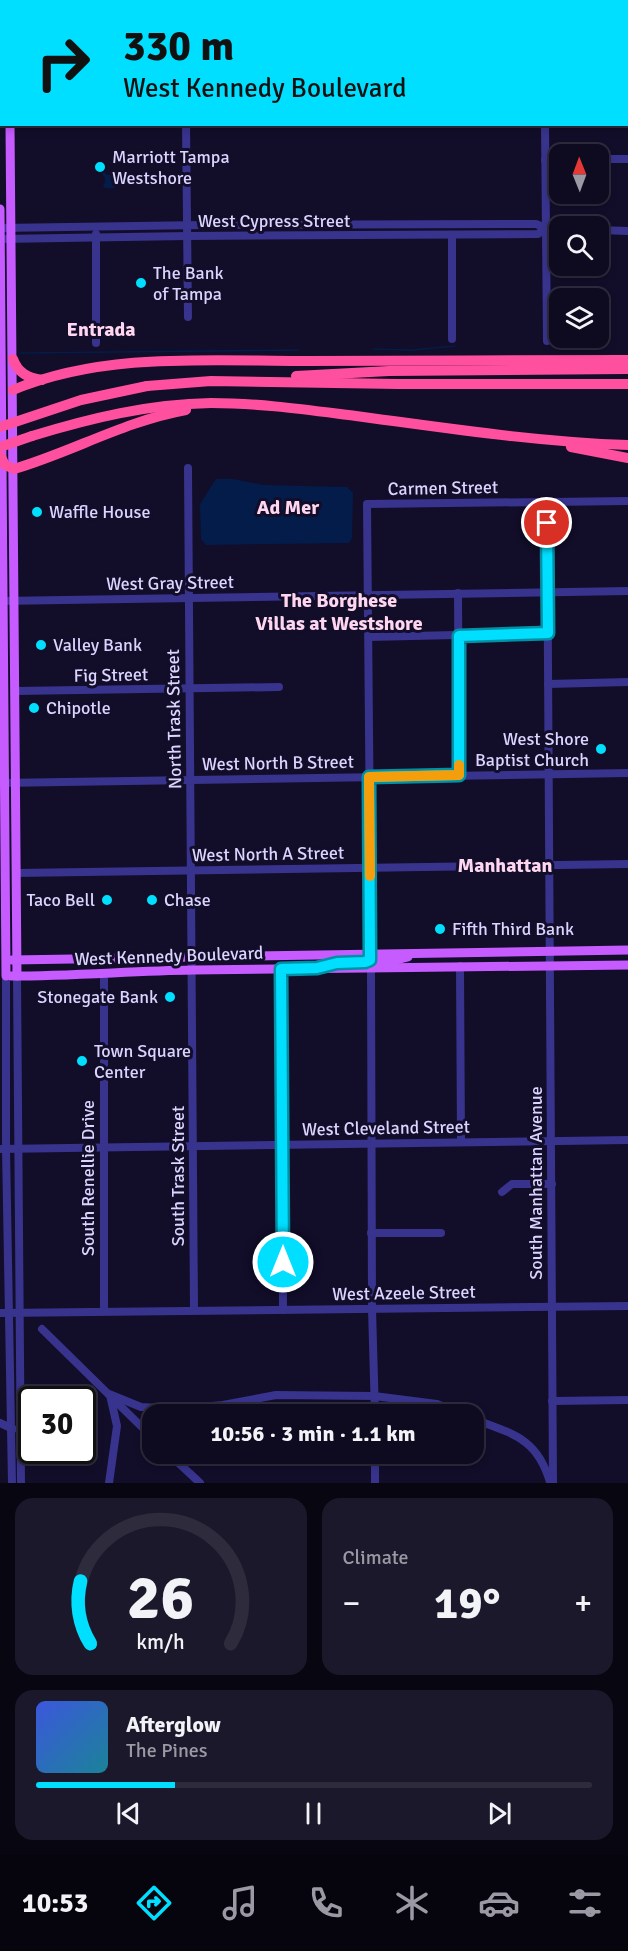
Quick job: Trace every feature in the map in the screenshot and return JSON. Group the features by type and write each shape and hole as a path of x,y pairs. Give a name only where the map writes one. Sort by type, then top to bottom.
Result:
{"highway":[{"path":"13,359 16,367 23,373 43,380"},
{"path":"13,390 84,370 168,362 628,360"},
{"path":"227,381 349,372 628,369"},
{"path":"0,427 81,400 147,386 185,382 628,384"},
{"path":"280,407 232,406 187,410 164,415 125,427 14,469 5,465 1,452 32,436 104,416 166,406 233,403 280,407 533,439 628,445"},
{"path":"533,439 628,458"}],"main road":[{"path":"10,126 17,976"},
{"path":"0,209 3,976"},
{"name":"West Kennedy Boulevard","path":"2,960 628,950"},
{"path":"371,967 374,961 403,959 416,953"},
{"path":"317,968 337,963 368,962 371,954"},
{"name":"West Kennedy Boulevard","path":"3,976 60,976 190,970 628,965"}],"street":[{"path":"186,126 188,317"},
{"path":"545,126 547,341"},
{"path":"609,159 628,159"},
{"name":"West Cypress Street","path":"0,228 463,224 536,224 546,228"},
{"path":"452,339 452,236 463,224"},
{"path":"95,226 97,237 96,343"},
{"name":"West Cypress Street","path":"0,239 452,236 538,234 546,228"},
{"path":"609,230 628,231"},
{"path":"1,397 13,390"},
{"name":"North Trask Street","path":"188,468 190,970"},
{"name":"Carmen Street","path":"368,595 367,504 628,501"},
{"name":"South Manhattan Avenue","path":"546,502 552,1141 552,1483"},
{"name":"West Gray Street","path":"2,601 628,591"},
{"path":"458,593 459,775"},
{"path":"368,595 371,954"},
{"path":"369,637 548,633"},
{"path":"548,684 628,682"},
{"name":"Fig Street","path":"16,691 279,687"},
{"name":"West North B Street","path":"2,783 628,773"},
{"name":"West North A Street","path":"16,873 628,864"},
{"path":"460,966 461,1142"},
{"path":"371,967 371,1233 375,1404"},
{"path":"281,969 283,1310"},
{"name":"South Trask Street","path":"190,970 194,1310"},
{"name":"South Renellie Drive","path":"104,973 104,1311"},
{"path":"3,976 4,1313 12,1483"},
{"path":"17,976 20,1386"},
{"name":"West Cleveland Street","path":"3,1149 628,1140"},
{"path":"502,1192 512,1184 552,1184"},
{"path":"371,1233 441,1233"},
{"name":"West Azeele Street","path":"4,1313 628,1306"},
{"path":"42,1329 142,1427"},
{"path":"109,1394 142,1407"},
{"path":"109,1394 117,1426 109,1483"},
{"path":"228,1404 276,1395 375,1396 437,1404"},
{"path":"552,1401 628,1400"},
{"path":"0,1423 18,1431"},
{"path":"484,1423 532,1445 552,1483"},
{"path":"21,1464 21,1483"},
{"path":"180,1464 200,1483"},
{"path":"375,1464 375,1483"}],"water":[{"path":"104,172 112,175 117,181 114,188 105,188 103,185 105,177 102,174"},
{"path":"216,479 233,479 264,485 347,487 353,493 352,538 349,543 206,545 201,539 200,504"}],"waterway":[{"path":"373,349 411,350 455,346"},
{"path":"21,353 298,350"}],"slow traffic":[{"path":"370,876 369,777 459,775 459,765"}],"place":[{"name":"Marriott Tampa Westshore","path":"100,167"},
{"name":"The Bank of Tampa","path":"141,283"},
{"name":"Waffle House","path":"37,512"},
{"name":"Valley Bank","path":"41,645"},
{"name":"Chipotle","path":"34,708"},
{"name":"West Shore Baptist Church","path":"601,749"},
{"name":"Taco Bell","path":"107,900"},
{"name":"Chase","path":"152,900"},
{"name":"Fifth Third Bank","path":"440,929"},
{"name":"Stonegate Bank","path":"170,997"},
{"name":"Town Square Center","path":"82,1061"}],"district":[{"name":"Entrada","path":"101,329"},
{"name":"Ad Mer","path":"288,507"},
{"name":"The Borghese Villas at Westshore","path":"339,612"},
{"name":"Manhattan","path":"505,865"}],"route":[{"path":"283,1262 281,969 317,968 337,963 368,962 370,960 369,777 459,775 459,636 548,633 547,523"}]}
